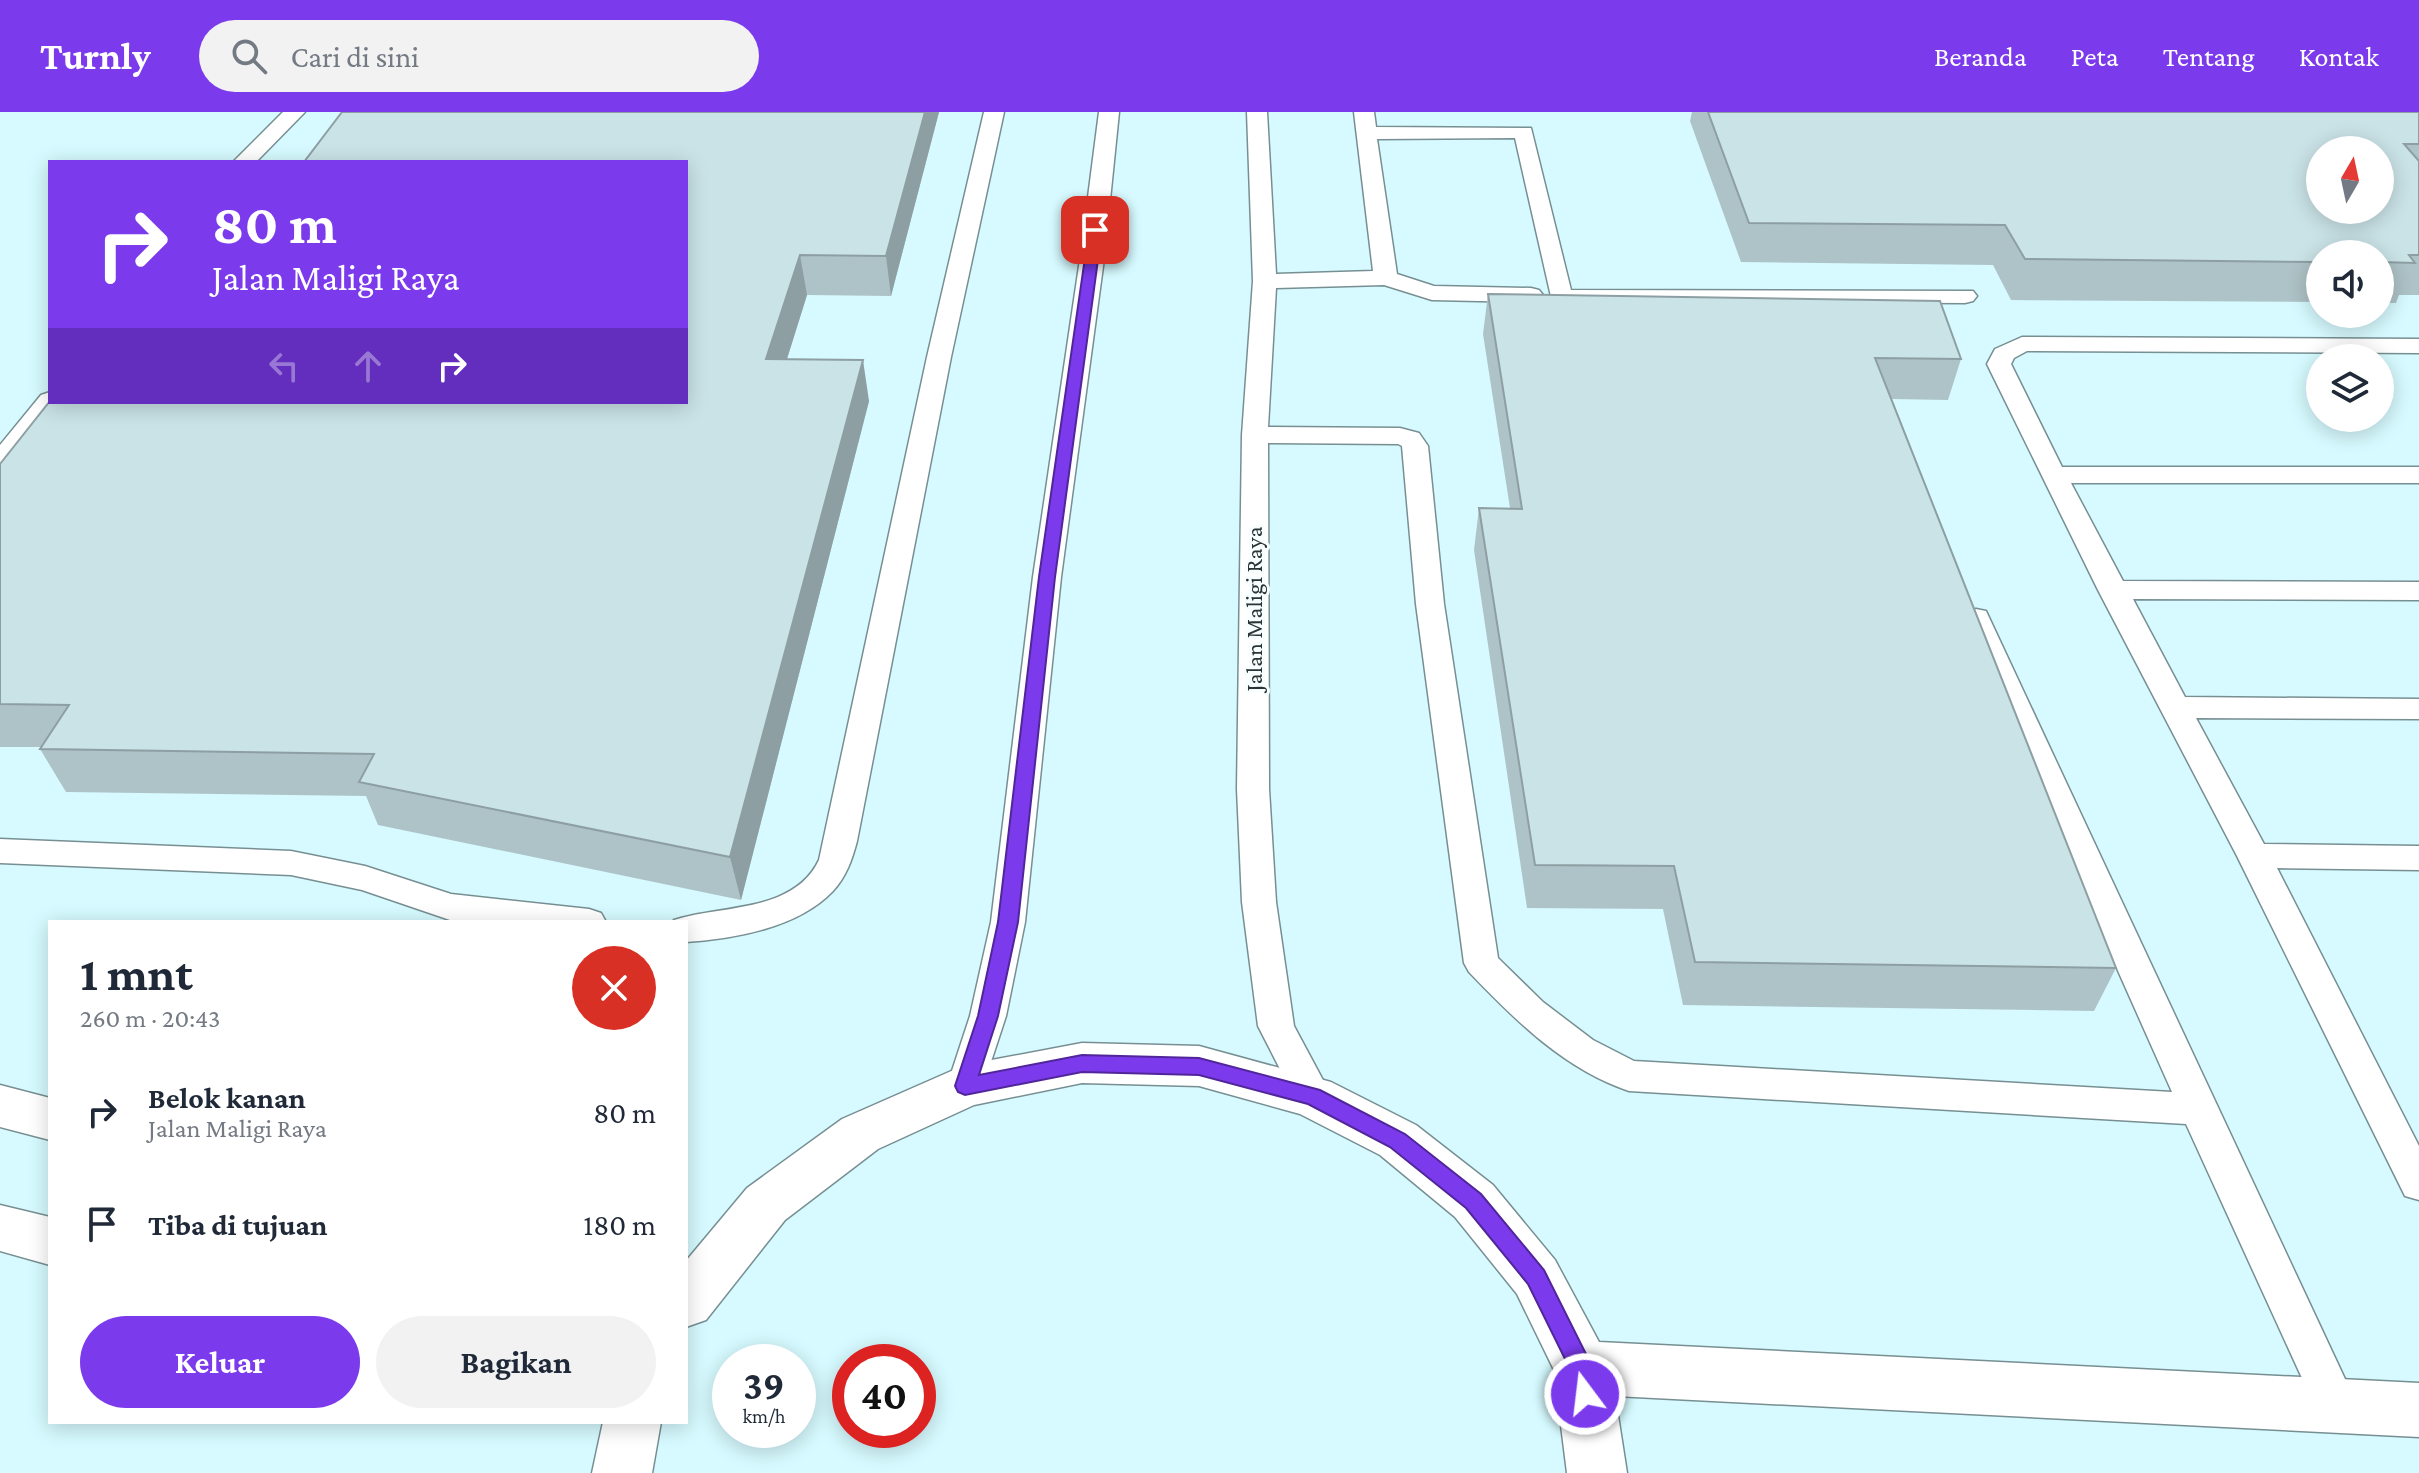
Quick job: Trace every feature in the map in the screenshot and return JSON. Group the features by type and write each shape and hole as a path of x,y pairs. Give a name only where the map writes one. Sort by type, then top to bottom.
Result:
{"street":[{"path":"688,1296 766,1204 860,1134 965,1086 1082,1063 1199,1066 1313,1097 1398,1140 1474,1201 1536,1277 1582,1368 1597,1473"},
{"path":"0,1106 48,1118"},
{"path":"0,1228 48,1240"},
{"path":"1582,1368 2419,1410"},
{"path":"622,1473 632,1424"}],"lane":[{"path":"246,160 295,112"},
{"path":"688,929 705,929 762,917 813,890 830,871 841,841 939,357 994,112"},
{"path":"965,1086 988,1016 1008,922 1047,577 1092,259 1109,112"},
{"name":"Jalan Maligi Raya","path":"1257,112 1265,281 1255,435 1253,789 1259,902 1276,1026 1313,1097"},
{"path":"1386,278 1365,123 1524,132 1560,296"},
{"path":"1265,281 1386,278 1432,293 1560,296 1965,296"},
{"path":"2419,346 2022,344 2004,354 1999,364 2112,590 2254,856 2419,1184"},
{"path":"0,462 48,402"},
{"path":"1255,435 1400,436 1410,439 1415,446 1430,604 1481,963 1530,1012 1580,1050 1629,1076 2198,1109"},
{"path":"2053,475 2419,475"},
{"path":"1962,587 2337,1408"},
{"path":"2112,590 2419,591"},
{"path":"2173,707 2419,709"},
{"path":"0,851 291,863 365,878 445,915 548,920"},
{"path":"2254,856 2419,858"}],"shaded area":[{"path":"0,112 2419,112 2419,1473 0,1473"}],"building":[{"path":"342,112 925,112 886,256 800,255 766,359 863,360 730,857 359,782 374,754 40,749 69,705 0,704 0,464 48,404 688,404 688,160 306,160"},
{"path":"1708,112 2419,112 2419,144 2404,144 2419,161 2419,255 2409,255 2415,263 2394,262 2394,240 2306,240 2306,262 2025,259 2005,225 1749,223"},
{"path":"1488,294 1940,301 1961,359 1875,358 2116,968 1695,962 1674,866 1535,865 1479,508 1522,509"}],"route":[{"path":"1095,230 1047,577 1008,922 988,1016 965,1086 1082,1063 1199,1066 1313,1097 1398,1140 1474,1201 1536,1277 1582,1368 1585,1394"}]}
